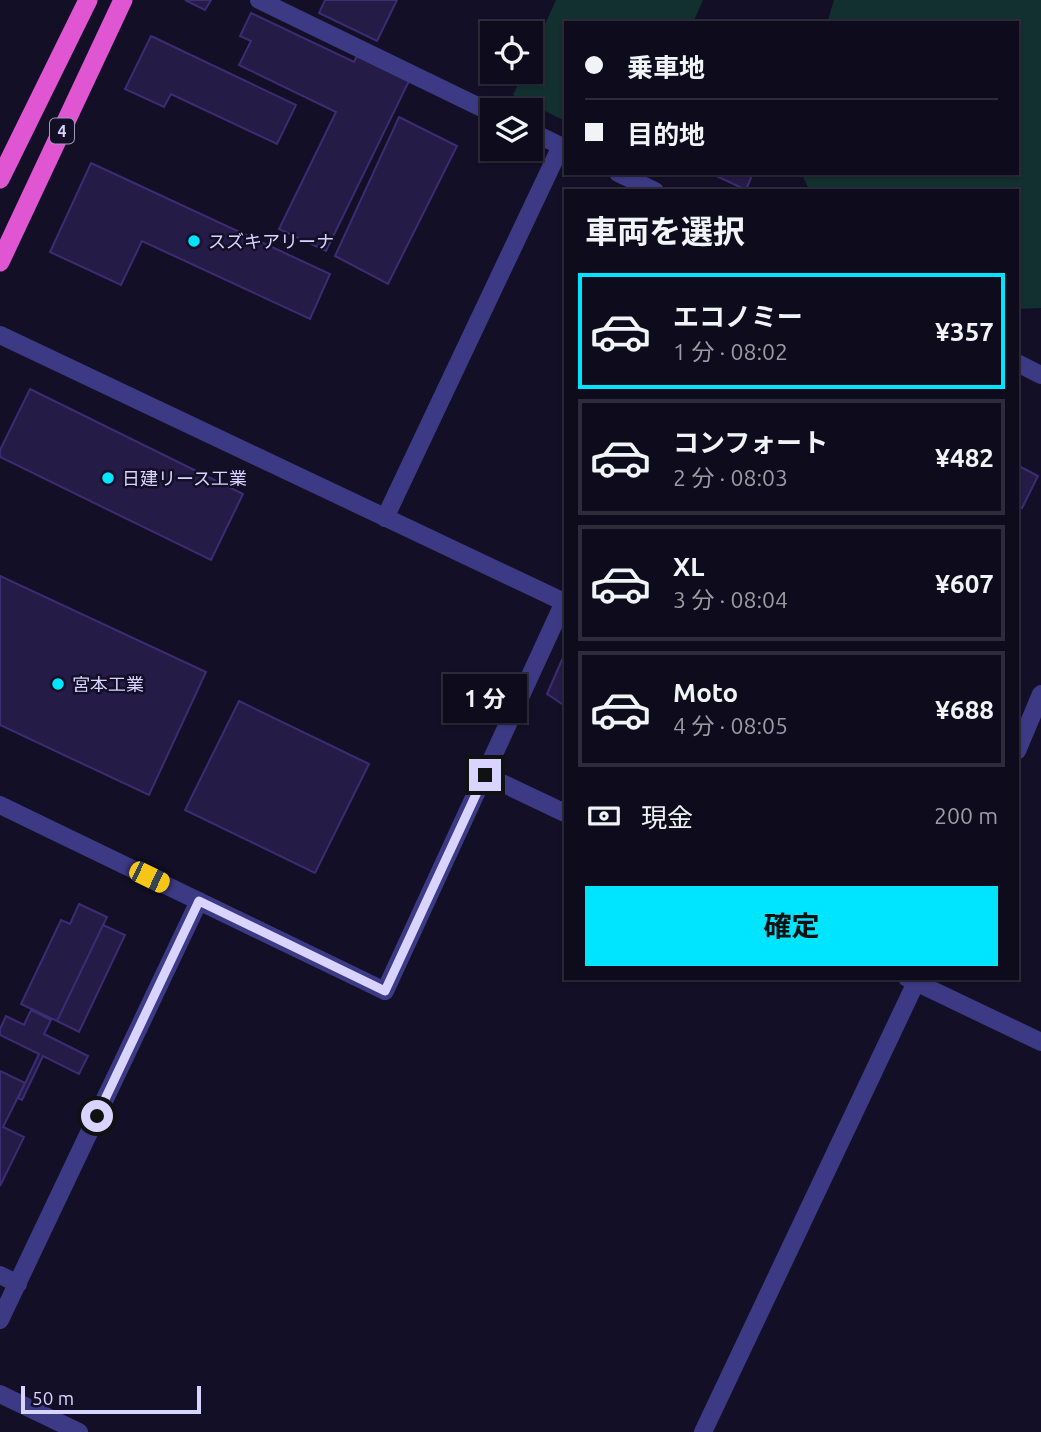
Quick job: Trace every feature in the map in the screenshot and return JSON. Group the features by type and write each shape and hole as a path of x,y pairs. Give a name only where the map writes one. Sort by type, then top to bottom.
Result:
{"highway":[{"name":"4","path":"0,179 88,0"},
{"name":"4","path":"0,262 123,0"}],"street":[{"path":"259,0 480,107"},
{"path":"385,518 563,147 543,137"},
{"path":"622,175 650,189"},
{"path":"0,335 564,602 385,991 0,805"},
{"path":"1019,364 1041,375"},
{"path":"1019,746 1041,694"},
{"path":"485,775 564,813"},
{"path":"0,1321 199,901"},
{"path":"703,1432 914,980 1041,1042"},
{"path":"0,1276 18,1284"},
{"path":"0,1394 79,1432"}],"green space":[{"path":"556,0 703,0 694,21 564,21 564,120 543,110 543,98 519,98 513,95 518,84 543,84 543,28"},
{"path":"834,0 1041,0 1041,308 1019,309 1019,189 809,189 802,175 1019,175 1019,21 828,21"}],"building":[{"path":"185,0 211,0 205,10"},
{"path":"325,0 397,0 377,41 319,13"},
{"path":"251,13 354,62 357,56 409,81 326,251 279,229 336,112 239,65 251,41 240,36"},
{"path":"151,36 296,105 277,144 171,94 164,107 125,89"},
{"path":"399,117 457,146 388,284 335,256"},
{"path":"91,163 330,274 310,319 142,241 121,285 50,252"},
{"path":"714,175 752,175 746,189"},
{"path":"30,389 243,494 211,560 0,457 0,450"},
{"path":"1019,466 1038,476 1022,508 1019,506"},
{"path":"0,576 206,672 149,795 0,725"},
{"path":"564,655 564,705 547,694"},
{"path":"239,701 369,764 315,873 185,810"},
{"path":"79,904 107,917 57,1021 21,1004 61,920 70,924"},
{"path":"103,925 125,935 79,1032 57,1021"},
{"path":"31,1010 51,1020 44,1034 88,1056 79,1074 43,1056 22,1100 18,1098 39,1054 0,1035 0,1029 6,1016 24,1025"},
{"path":"0,1071 25,1083 3,1127 24,1137 0,1186"}],"place":[{"name":"スズキアリーナ","path":"194,241"},
{"name":"日建リース工業","path":"108,478"},
{"name":"宮本工業","path":"58,684"}],"route":[{"path":"97,1116 199,901 385,991 485,775"}]}
